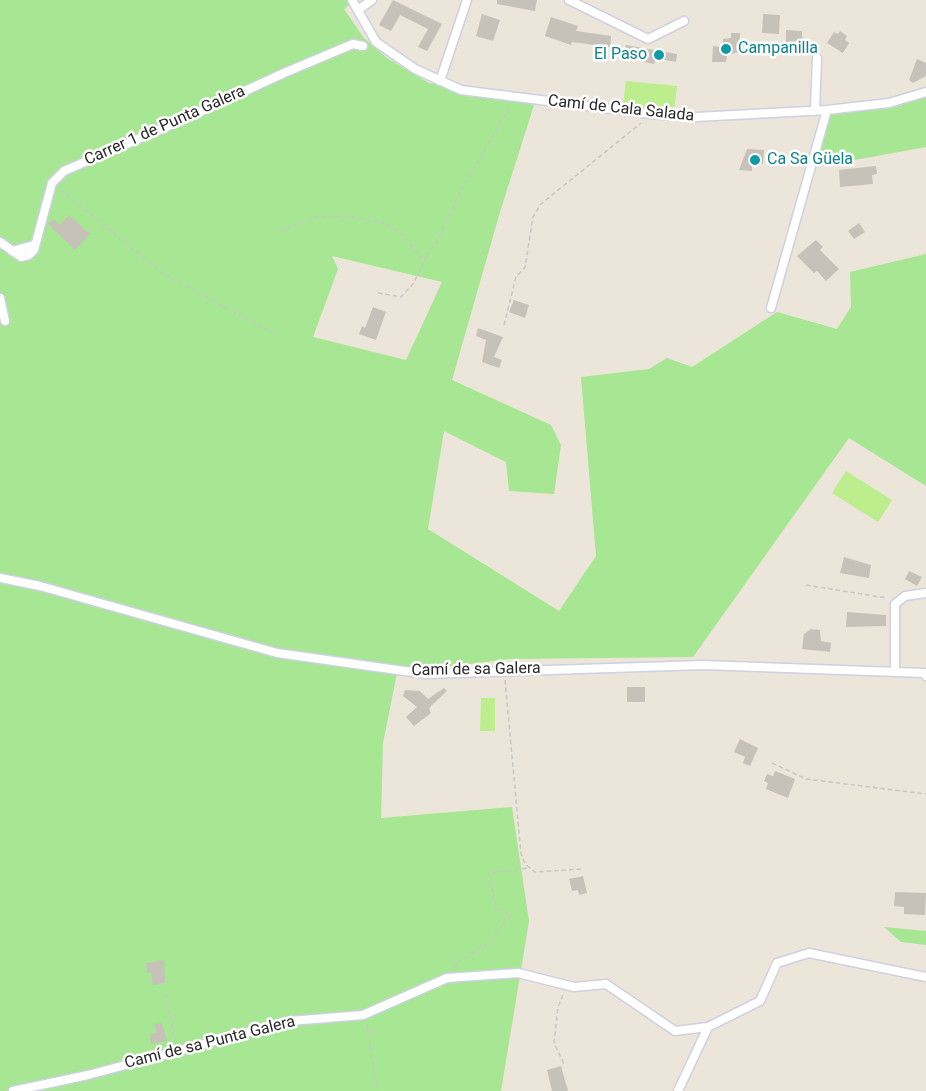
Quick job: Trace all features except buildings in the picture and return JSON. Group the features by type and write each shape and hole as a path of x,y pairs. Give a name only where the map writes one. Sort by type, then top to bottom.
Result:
{"street":[{"name":"Camí de Cala Salada","path":"352,0 376,42 415,69 461,90 651,114 706,117 815,111 889,103 926,92"},
{"path":"358,10 372,0"},
{"path":"440,81 467,0"},
{"path":"569,0 648,39 684,21"},
{"name":"Carrer 1 de Punta Galera","path":"52,183 64,171 284,73 342,51 356,50 376,42"},
{"path":"815,111 817,58"},
{"path":"771,308 827,110"},
{"path":"0,242 21,257 29,255 52,183"},
{"path":"0,298 5,321"},
{"name":"Camí de sa Galera","path":"0,578 40,586 277,653 426,674 703,665 924,673 926,676"},
{"path":"895,672 895,604 905,596 926,593"},
{"name":"Camí de sa Punta Galera","path":"13,1091 88,1075 290,1021 363,1015 447,978 518,973 574,987 606,984 675,1031 708,1027 760,1001 777,963 809,953 926,977"},
{"path":"678,1091 708,1027"}],"path":[{"path":"378,293 402,297 413,284 428,253 439,238 458,196 515,98"},
{"path":"504,325 516,277 525,267 533,217 541,204 651,114"},
{"path":"52,183 162,273 273,333"},
{"path":"279,232 314,217 346,216 387,224 402,234 420,257 428,253"},
{"path":"806,585 900,600"},
{"path":"504,670 521,854 529,868 535,872 583,869"},
{"path":"772,763 806,779 926,794"},
{"path":"447,978 459,961 490,942 511,915 496,908 489,873 529,868"},
{"path":"564,1064 554,1043 558,1008 566,985"},
{"path":"166,994 177,1051"},
{"path":"363,1015 367,1023 377,1091"}],"green space":[{"path":"0,0 356,0 344,9 364,38 387,58 429,83 534,105 500,212 452,380 551,425 561,445 554,494 509,491 506,462 444,431 428,529 559,611 596,556 581,377 649,369 667,358 692,367 777,312 837,329 851,307 850,272 926,254 926,486 849,438 693,657 509,659 397,673 383,743 381,818 512,807 529,921 501,1091 0,1091","holes":["332,256 442,282 406,360 313,337 338,269"]},
{"path":"626,81 677,86 674,110 623,105"},
{"path":"926,97 926,147 816,167 830,115 895,107"},
{"path":"846,471 892,500 878,522 832,493"},
{"path":"481,698 495,698 495,731 480,731"},
{"path":"884,927 926,931 926,945 901,942"}],"place":[{"name":"Campanilla","path":"726,49"},
{"name":"El Paso","path":"659,55"},
{"name":"Ca Sa Güela","path":"755,160"}]}
